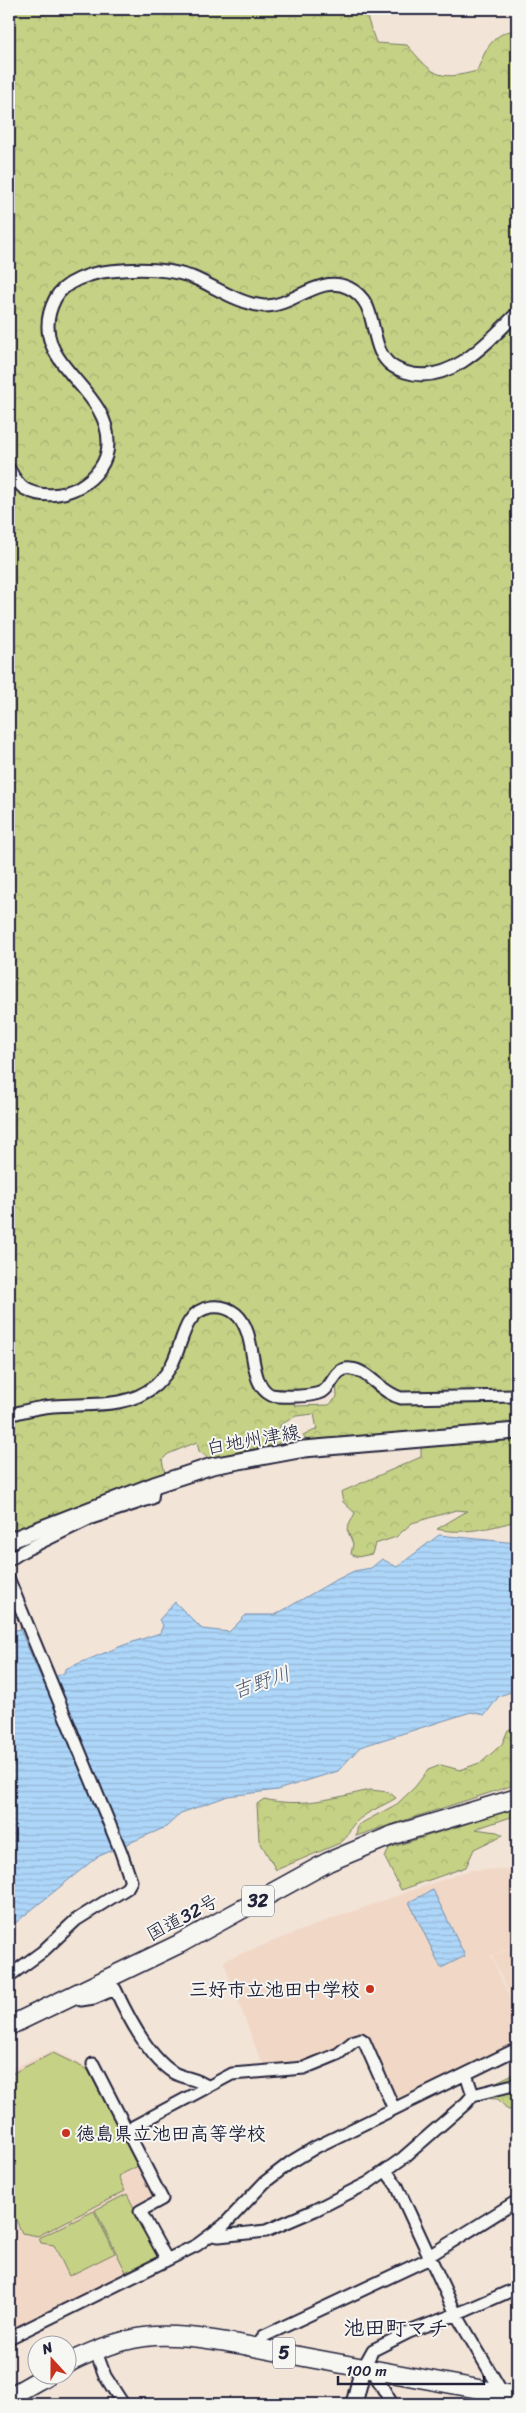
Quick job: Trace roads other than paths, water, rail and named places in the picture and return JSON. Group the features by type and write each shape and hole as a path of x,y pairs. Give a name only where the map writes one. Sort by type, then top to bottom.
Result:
{"main road":[{"name":"白地州津線","path":"9,1541 154,1485 205,1468 280,1452 517,1431"},
{"name":"国道32号","path":"9,2026 76,1992 180,1944 328,1862 394,1835 517,1798"},
{"name":"5","path":"78,2358 95,2350 153,2336 183,2337 259,2348 510,2398"},
{"path":"354,2404 370,2370"},
{"path":"12,2398 31,2386"}],"street":[{"path":"9,469 24,488 49,495 64,494 90,480 108,455 108,433 104,415 57,356 48,335 48,319 57,294 69,284 92,275 122,269 172,272 190,276 253,304 265,306 280,304 328,284 348,287 360,295 368,306 377,342 387,362 394,369 421,376 439,374 482,348 517,313"},
{"path":"9,1415 52,1406 121,1402 141,1394 156,1385 169,1369 187,1324 206,1308 216,1306 226,1308 236,1315 243,1324 250,1342 257,1379 265,1392 271,1395 320,1393 339,1372 350,1368 362,1373 386,1393 401,1398 517,1396"},
{"path":"9,1560 23,1551 91,1518 152,1498 154,1485"},
{"path":"9,1580 130,1873 130,1881 127,1888 76,1920 42,1952 9,1976"},
{"path":"76,1992 82,2000 94,1998 115,1989 128,2015 156,2057 173,2072 206,2086"},
{"path":"127,2130 206,2086 232,2074 304,2068 338,2054 354,2040 361,2038 394,2109"},
{"path":"9,2338 167,2260 213,2235 265,2182 291,2162 517,2049"},
{"path":"93,2064 162,2199 140,2210 167,2260"},
{"path":"466,2074 473,2095"},
{"path":"213,2235 266,2231 315,2210 386,2172 473,2095 517,2084"},
{"path":"386,2172 397,2186 456,2314 510,2398"},
{"path":"259,2348 260,2341 264,2336 429,2257 517,2201"},
{"path":"392,2404 377,2378 370,2370 373,2350 409,2332 517,2288"},
{"path":"95,2350 105,2376 123,2404"}],"water":[{"name":"吉野川","path":"439,1535 517,1543 517,1690 499,1696 485,1715 471,1712 360,1747 338,1771 277,1790 228,1796 181,1813 166,1827 97,1857 9,1928 9,1632 20,1629 43,1682 64,1673 65,1669 124,1645 160,1633 163,1625 159,1620 175,1602 202,1629 229,1632 246,1615 275,1615 354,1571 371,1568 382,1559 397,1567"},
{"path":"433,1890 465,1956 441,1968 409,1902"}],"place":[{"name":"三好市立池田中学校","path":"370,1989"},
{"name":"徳島県立池田高等学校","path":"66,2133"}],"district":[{"name":"池田町マチ","path":"396,2328"}]}
